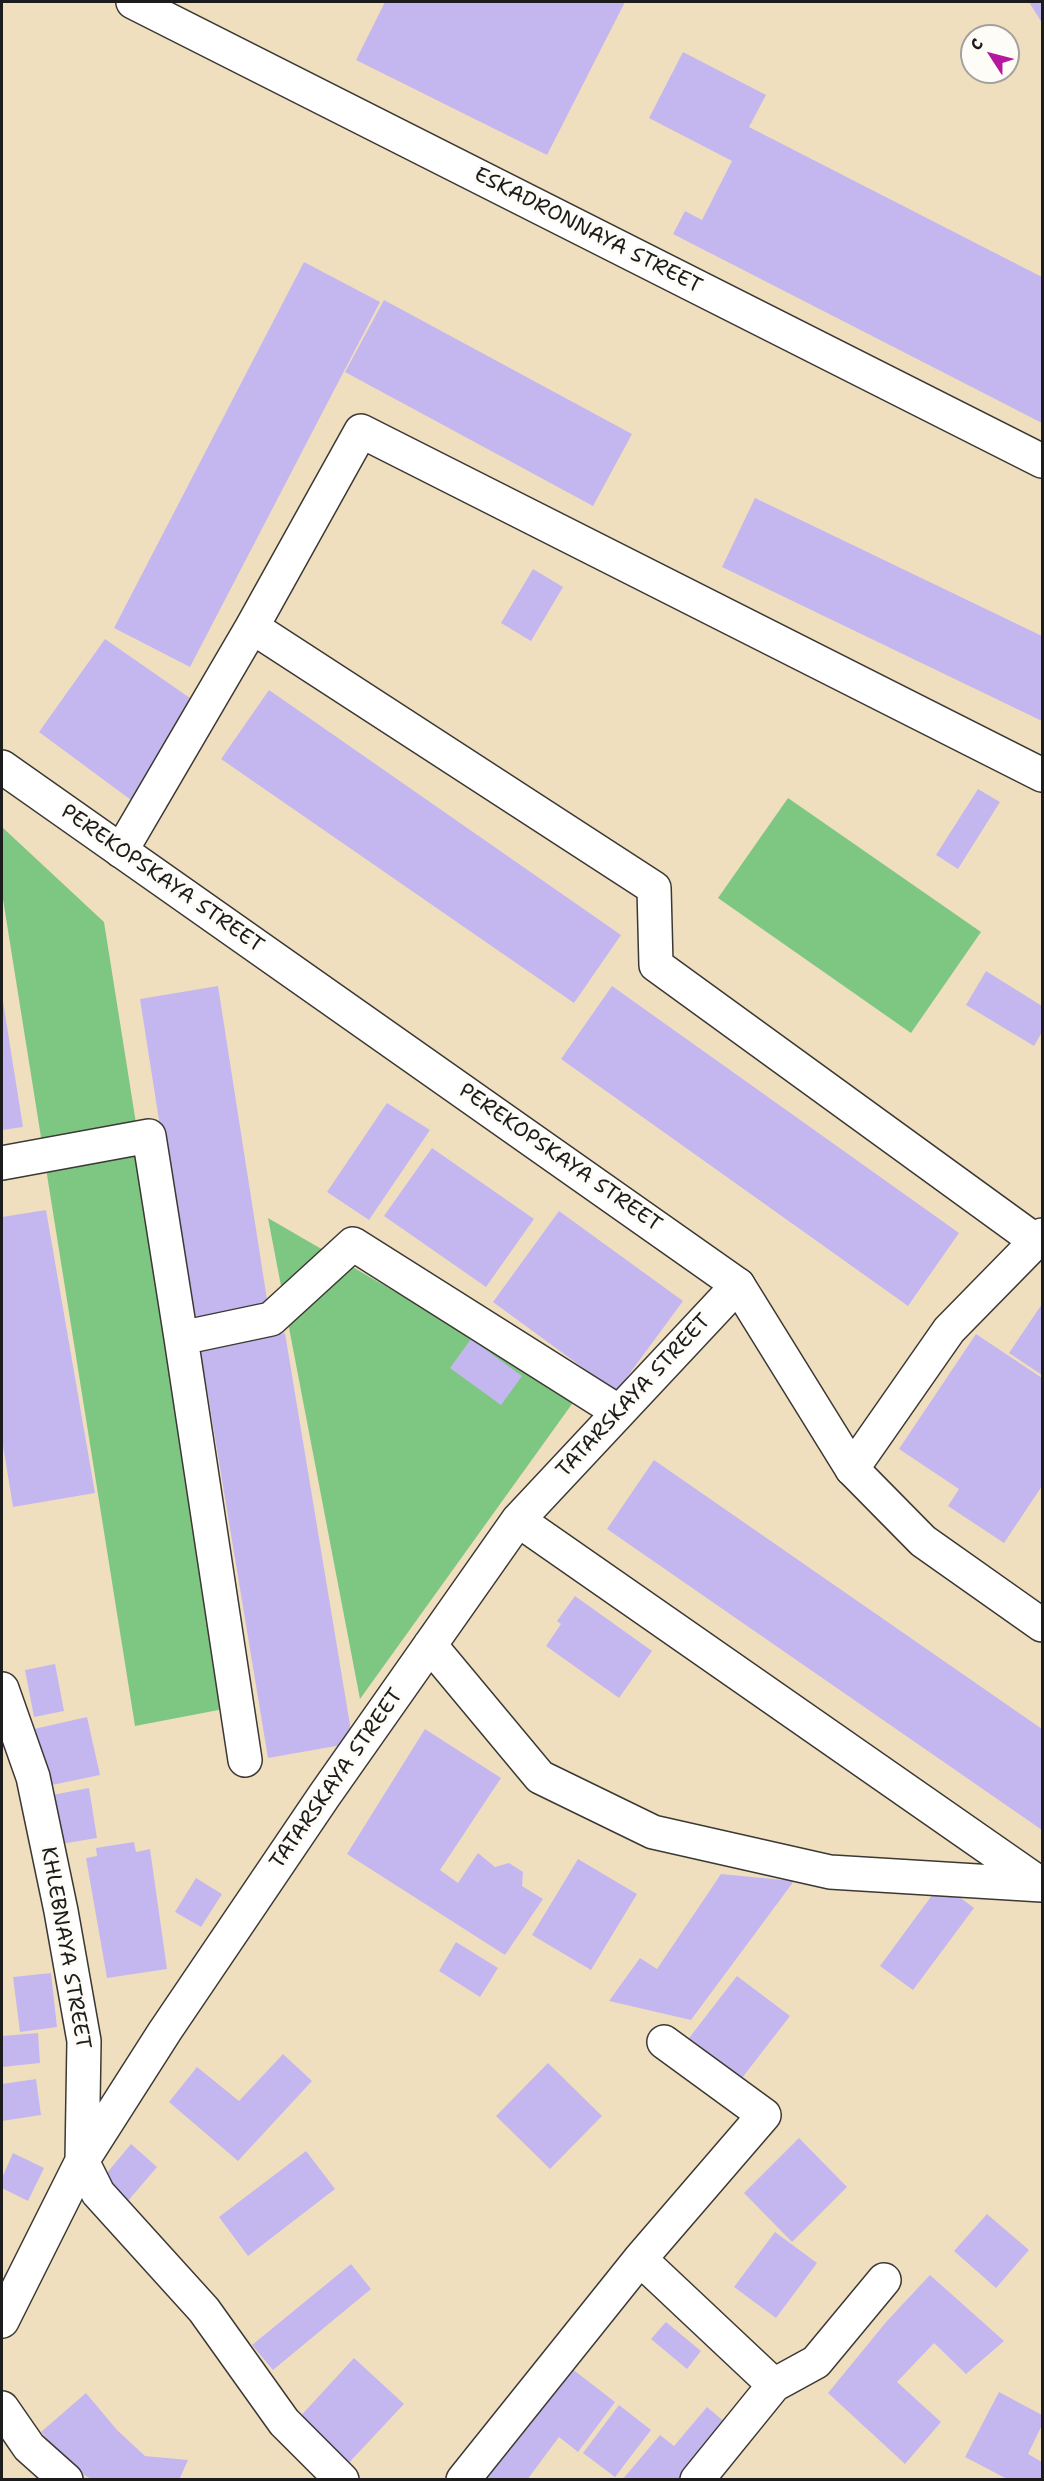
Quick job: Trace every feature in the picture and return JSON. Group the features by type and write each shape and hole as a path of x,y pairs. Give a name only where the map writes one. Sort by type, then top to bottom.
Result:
{"street":[{"name":"ESKADRONNAYA STREET","path":"133,2 1042,461"},
{"path":"121,851 252,627 361,431 1042,775"},
{"path":"252,627 654,888 656,965 1039,1238 949,1330 852,1469"},
{"name":"PEREKOPSKAYA STREET","path":"2,767 738,1285 852,1469 923,1541 1042,1625"},
{"path":"2,1163 149,1136 244,1760"},
{"path":"181,1338 271,1319 353,1244 619,1412"},
{"name":"TATARSKAYA STREET","path":"2,2321 82,2161 165,2031 324,1796 518,1520 738,1285"},
{"path":"518,1520 1042,1885"},
{"path":"430,1645 540,1777 653,1832 830,1872 1042,1885"},
{"name":"KHLEBNAYA STREET","path":"2,1689 33,1778 62,1911 84,2041 82,2161 98,2193 204,2310 284,2422 342,2480"},
{"path":"463,2480 640,2259 764,2115 664,2043"},
{"path":"640,2259 774,2385"},
{"path":"697,2480 774,2385 816,2362 884,2280"},
{"path":"2,2408 29,2447 66,2480"}],"green space":[{"path":"788,798 981,932 911,1033 718,898"},
{"path":"2,827 104,922 229,1708 135,1726 2,893"},
{"path":"268,1218 577,1397 360,1699"}],"building":[{"path":"385,2 625,2 547,155 356,60"},
{"path":"1029,2 1042,2 1042,23"},
{"path":"683,52 766,95 749,127 1042,277 1042,423 673,234 685,211 702,220 732,161 649,118"},
{"path":"304,262 380,302 190,667 114,628"},
{"path":"384,300 632,434 593,506 345,372"},
{"path":"755,498 1042,636 1042,721 722,567"},
{"path":"533,569 563,587 531,641 501,623"},
{"path":"105,639 200,705 131,800 39,732"},
{"path":"269,690 621,935 574,1003 221,759"},
{"path":"978,789 1000,802 958,869 936,855"},
{"path":"986,971 1042,1006 1042,1032 1034,1046 966,1005"},
{"path":"218,986 268,1306 190,1318 140,999"},
{"path":"612,986 959,1233 908,1306 561,1059"},
{"path":"2,995 23,1127 2,1130"},
{"path":"387,1103 430,1130 369,1220 327,1192"},
{"path":"432,1148 534,1219 486,1287 384,1216"},
{"path":"46,1210 95,1493 13,1507 2,1439 2,1217"},
{"path":"559,1211 683,1301 616,1392 493,1302"},
{"path":"1042,1304 1042,1375 1009,1353"},
{"path":"285,1333 353,1743 268,1758 200,1347"},
{"path":"976,1334 1042,1378 1042,1486 1004,1543 948,1506 959,1489 899,1449"},
{"path":"471,1339 522,1376 501,1405 450,1368"},
{"path":"654,1460 1042,1729 1042,1830 607,1529"},
{"path":"575,1596 652,1651 619,1698 546,1646 561,1624 557,1621"},
{"path":"55,1664 64,1711 34,1717 25,1670"},
{"path":"87,1717 100,1775 47,1786 34,1729"},
{"path":"425,1729 501,1778 440,1870 458,1883 478,1853 495,1867 509,1863 523,1872 522,1886 543,1899 505,1955 347,1854"},
{"path":"89,1788 97,1838 61,1844 52,1795"},
{"path":"134,1842 136,1852 150,1849 167,1969 107,1978 86,1858 97,1856 96,1848"},
{"path":"578,1859 637,1894 591,1970 532,1935"},
{"path":"721,1874 794,1881 691,2020 609,2001 640,1958 657,1969"},
{"path":"196,1878 222,1894 201,1927 175,1912"},
{"path":"941,1883 974,1908 913,1990 880,1966"},
{"path":"456,1942 498,1968 480,1997 439,1971"},
{"path":"51,1973 57,2027 20,2032 13,1977"},
{"path":"737,1976 790,2016 742,2078 689,2038"},
{"path":"38,2033 40,2063 2,2067 2,2036"},
{"path":"283,2054 312,2081 238,2161 169,2102 197,2067 239,2101"},
{"path":"548,2063 602,2116 550,2169 496,2116"},
{"path":"36,2079 41,2115 2,2121 2,2084"},
{"path":"799,2138 847,2187 792,2242 744,2193"},
{"path":"131,2144 157,2167 127,2202 101,2180"},
{"path":"306,2151 335,2189 248,2256 219,2217"},
{"path":"13,2153 44,2168 28,2201 2,2188 2,2178"},
{"path":"987,2214 1029,2250 996,2288 954,2251"},
{"path":"775,2232 817,2263 776,2318 734,2287"},
{"path":"351,2264 371,2289 273,2370 252,2345"},
{"path":"930,2275 1004,2341 966,2374 934,2343 897,2382 941,2422 905,2464 828,2393 887,2321"},
{"path":"666,2322 701,2351 687,2369 651,2339"},
{"path":"354,2358 404,2404 345,2467 296,2421"},
{"path":"571,2368 615,2402 578,2452 559,2437 527,2480 485,2480"},
{"path":"999,2392 1042,2415 1042,2425 1028,2454 1042,2462 1042,2480 1009,2480 965,2457"},
{"path":"86,2393 117,2430 145,2456 188,2460 179,2480 93,2480 72,2468 41,2432"},
{"path":"619,2405 651,2430 615,2477 583,2453"},
{"path":"707,2407 727,2424 681,2480 622,2480 660,2435 674,2446"}]}
